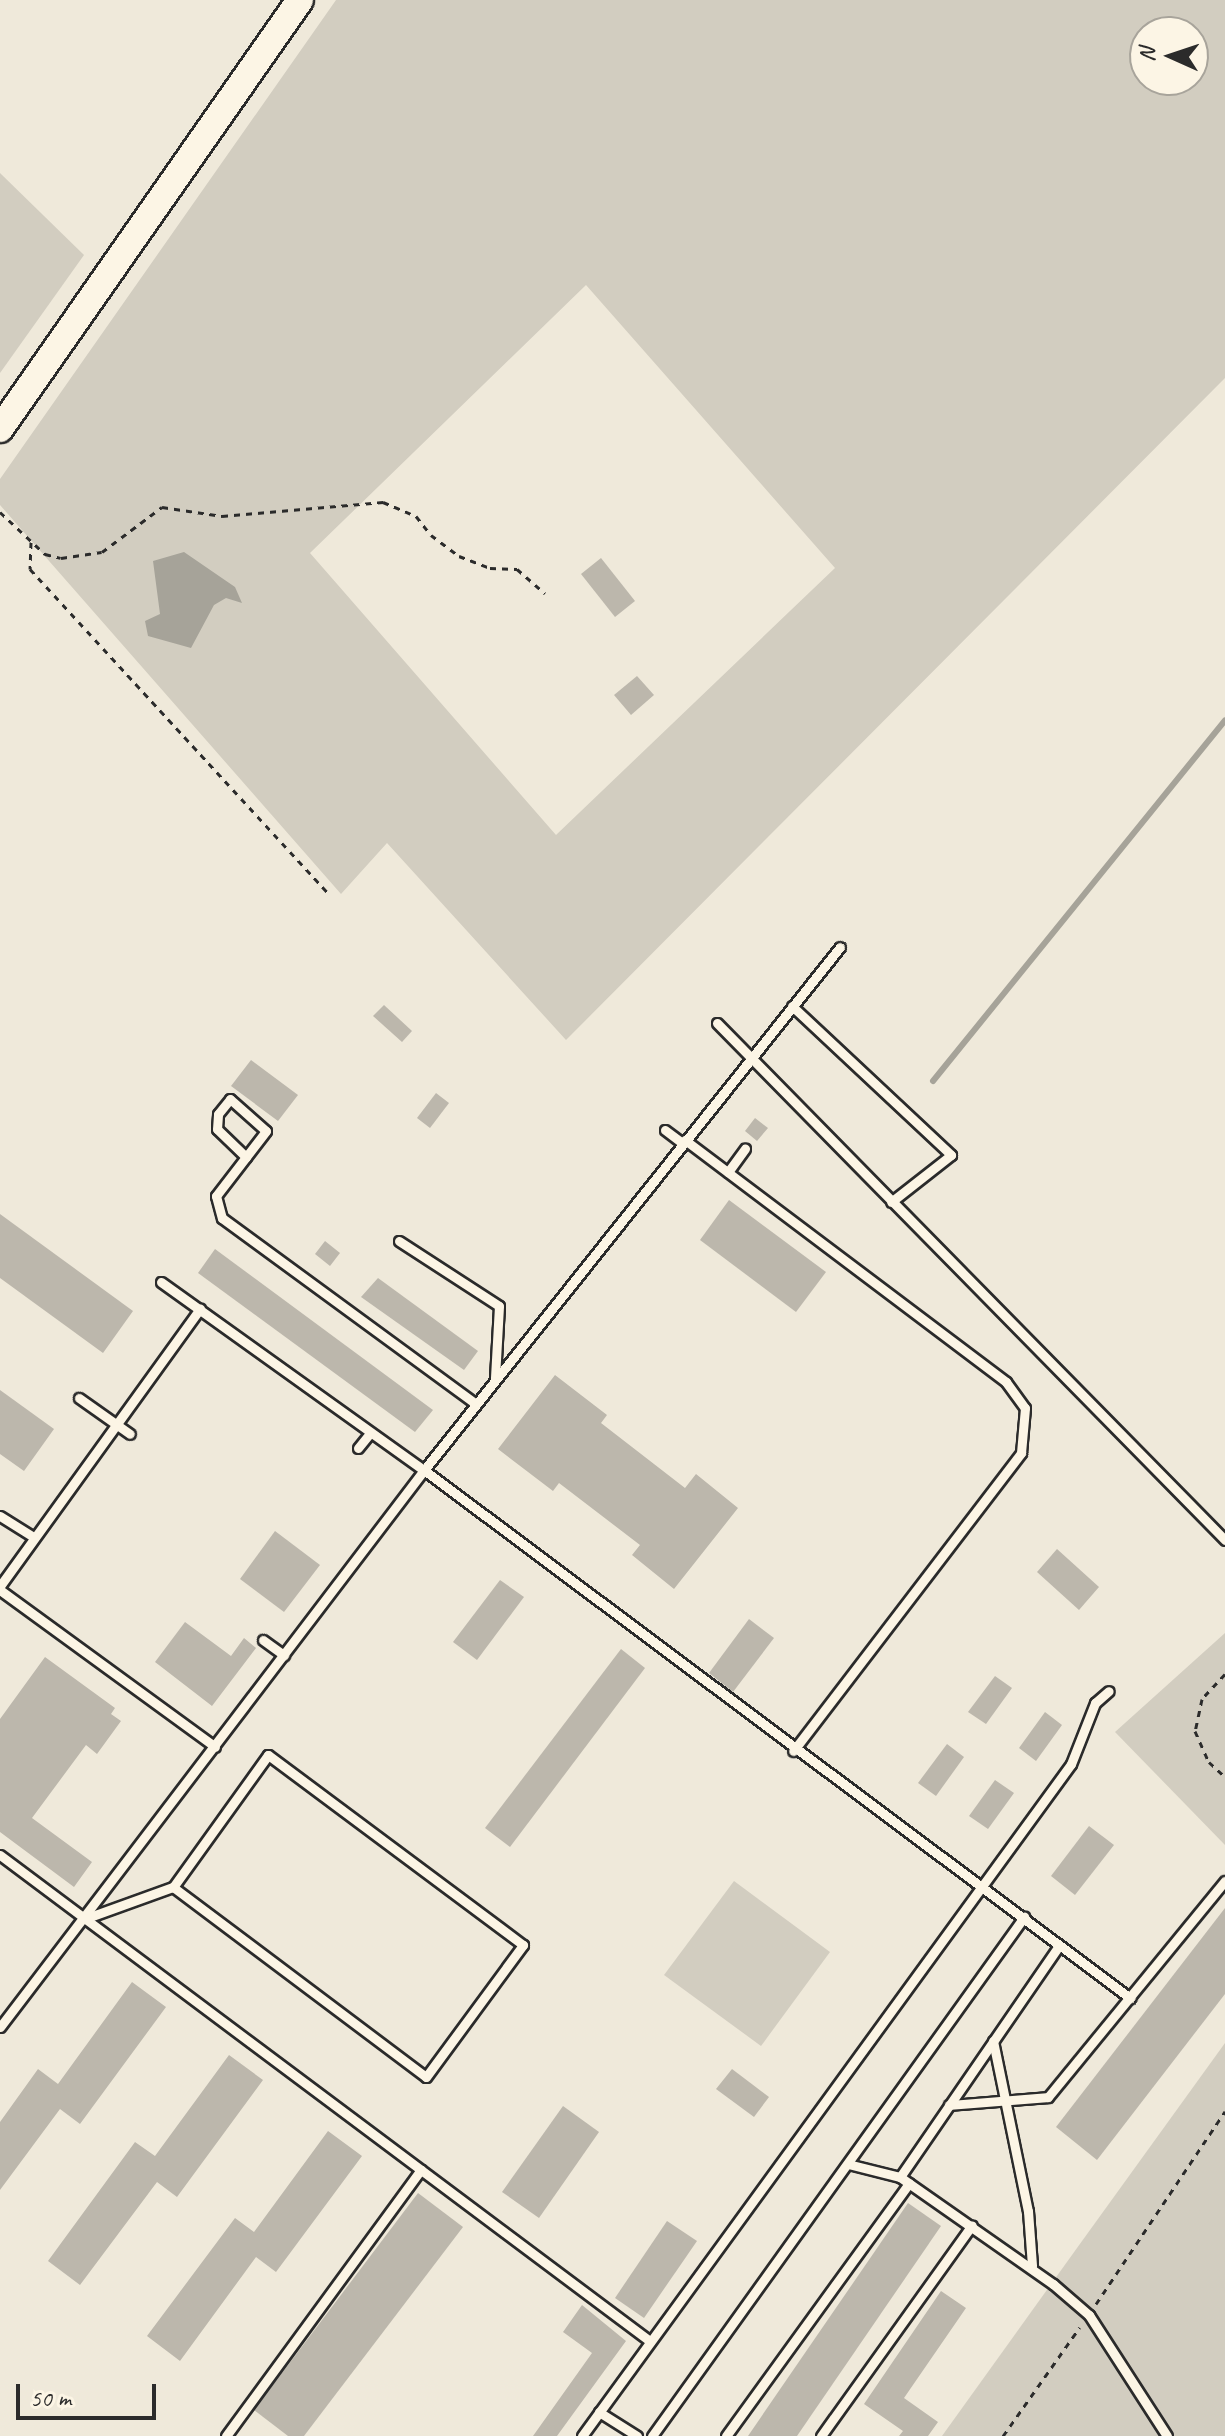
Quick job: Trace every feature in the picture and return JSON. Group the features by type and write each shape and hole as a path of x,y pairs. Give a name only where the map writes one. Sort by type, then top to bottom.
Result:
{"street":[{"path":"0,429 300,0"}],"lane":[{"path":"0,2027 424,1470 840,947"},
{"path":"792,1006 951,1155 891,1202"},
{"path":"717,1023 1225,1540"},
{"path":"246,1157 217,1129 218,1114 230,1099 266,1131 246,1157 216,1196 216,1209 222,1218 476,1404"},
{"path":"665,1130 728,1172 1006,1382 1018,1393 1027,1423 1021,1453 793,1751"},
{"path":"728,1172 745,1149"},
{"path":"399,1241 499,1306 495,1380"},
{"path":"161,1282 424,1470 793,1751 981,1884 1130,1998"},
{"path":"200,1309 114,1423 0,1588 215,1747"},
{"path":"79,1398 130,1434"},
{"path":"358,1448 370,1433"},
{"path":"0,1516 34,1537"},
{"path":"263,1640 284,1655"},
{"path":"582,2436 1071,1764 1089,1714 1109,1691"},
{"path":"84,1919 173,1887 268,1755 523,1945 426,2077 173,1887"},
{"path":"0,1855 650,2341"},
{"path":"949,2105 1048,2097 1225,1881"},
{"path":"652,2436 1024,1917"},
{"path":"900,2177 1059,1946"},
{"path":"993,2041 1028,2211 1032,2266"},
{"path":"848,2164 900,2177 1032,2266 1089,2315 1167,2436"},
{"path":"226,2436 421,2170"},
{"path":"726,2436 909,2183"},
{"path":"821,2436 972,2225"},
{"path":"599,2412 637,2436"}],"path":[{"path":"0,512 45,554 61,558 102,552 162,507 222,516 383,502 416,516 431,535 459,556 490,568 517,569 545,593"},
{"path":"31,541 30,569 329,894"},
{"path":"1225,1674 1202,1699 1195,1731 1209,1762 1225,1777"},
{"path":"1003,2436 1089,2315 1225,2111"}],"shaded area":[{"path":"336,0 1225,0 1225,378 566,1040 387,843 341,894 0,505 0,479","holes":["586,285 835,568 556,835 310,553"]},
{"path":"0,173 84,255 0,373"},
{"path":"184,552 235,587 242,603 226,598 214,605 191,648 148,636 145,621 160,614 153,561"},
{"path":"1225,1633 1225,1845 1115,1732"},
{"path":"734,1881 830,1952 761,2046 664,1975"},
{"path":"1225,2043 1225,2436 942,2436 1077,2248"}],"building":[{"path":"601,558 635,601 615,617 581,574"},
{"path":"637,676 654,695 631,715 614,695"},
{"path":"384,1005 412,1031 402,1042 373,1016"},
{"path":"251,1060 298,1095 278,1121 231,1086"},
{"path":"436,1093 449,1103 430,1128 417,1118"},
{"path":"755,1118 768,1128 757,1141 745,1131"},
{"path":"729,1200 826,1272 796,1312 700,1240"},
{"path":"0,1214 133,1311 103,1353 0,1278"},
{"path":"325,1241 340,1253 330,1266 315,1254"},
{"path":"215,1249 433,1410 415,1432 198,1273"},
{"path":"378,1278 478,1351 464,1370 361,1297"},
{"path":"555,1375 607,1415 601,1423 685,1488 696,1474 738,1508 674,1589 632,1555 640,1545 559,1483 553,1491 498,1449"},
{"path":"0,1390 54,1429 24,1471 0,1454"},
{"path":"275,1531 320,1565 284,1612 240,1579"},
{"path":"1057,1549 1099,1587 1079,1610 1037,1572"},
{"path":"500,1580 524,1597 477,1660 453,1642"},
{"path":"749,1619 774,1638 733,1692 709,1673"},
{"path":"185,1622 231,1656 244,1638 256,1648 212,1706 155,1662"},
{"path":"621,1649 645,1668 510,1847 485,1828"},
{"path":"45,1657 115,1708 111,1714 121,1721 97,1754 86,1745 32,1818 92,1862 74,1887 0,1832 0,1719"},
{"path":"995,1676 1012,1688 986,1724 968,1712"},
{"path":"1045,1712 1062,1725 1036,1761 1019,1748"},
{"path":"947,1744 964,1757 936,1796 918,1783"},
{"path":"995,1780 1014,1793 988,1829 969,1816"},
{"path":"1089,1826 1114,1845 1075,1895 1051,1876"},
{"path":"1225,1908 1225,1994 1097,2160 1056,2127"},
{"path":"132,1982 166,2007 80,2124 60,2109 0,2190 0,2122 38,2069 58,2084"},
{"path":"229,2055 263,2080 177,2197 157,2182 80,2285 48,2261 135,2142 155,2156"},
{"path":"732,2069 769,2097 754,2117 716,2089"},
{"path":"563,2106 599,2132 539,2218 502,2192"},
{"path":"328,2131 362,2156 276,2272 256,2257 180,2361 147,2336 235,2218 254,2232"},
{"path":"418,2193 463,2227 304,2436 288,2436 254,2410"},
{"path":"908,2203 941,2226 797,2436 748,2436"},
{"path":"667,2221 697,2241 644,2318 615,2298"},
{"path":"941,2291 966,2308 904,2398 938,2422 928,2436 899,2436 903,2431 864,2404"},
{"path":"582,2305 626,2341 557,2436 533,2436 592,2353 563,2332"}],"waterway":[{"path":"933,1081 1225,721"}]}
